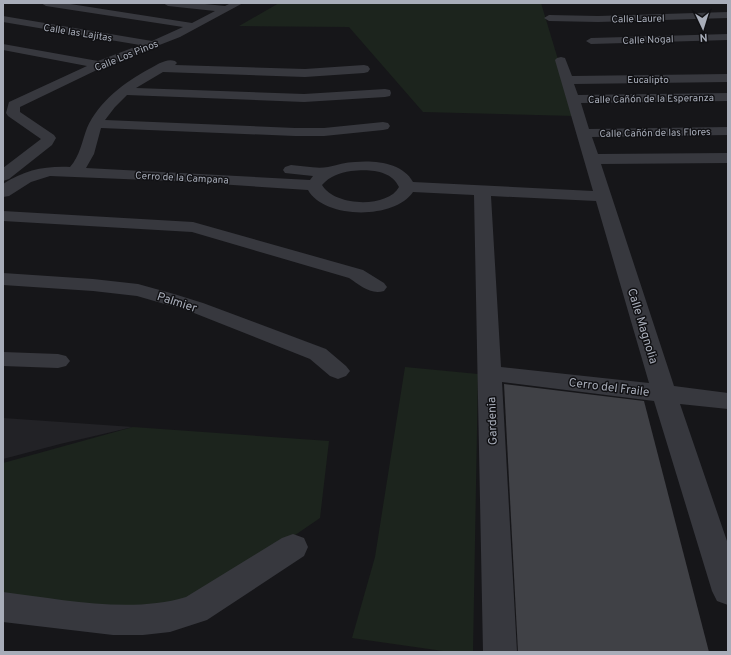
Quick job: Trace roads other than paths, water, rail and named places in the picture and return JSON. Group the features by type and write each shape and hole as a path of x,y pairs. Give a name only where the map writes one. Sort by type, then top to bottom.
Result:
{"street":[{"path":"46,3 193,26"},
{"path":"168,3 225,9"},
{"name":"Calle Los Pinos","path":"7,112 99,65 176,35 238,3"},
{"path":"591,10 598,19 639,39"},
{"name":"Calle Laurel","path":"549,18 598,19 728,15"},
{"name":"Calle las Lajitas","path":"3,19 154,44"},
{"path":"16,32 36,25"},
{"name":"Calle Nogal","path":"591,41 728,37"},
{"path":"3,47 99,65"},
{"path":"76,171 86,158 96,124 107,107 124,91 143,77 166,65 305,73 364,68"},
{"name":"Eucalipto","path":"567,80 728,78"},
{"name":"Calle Cañón de la Esperanza","path":"567,80 728,97"},
{"name":"Calle Magnolia","path":"567,80 664,393 728,590"},
{"path":"124,91 304,98 385,93"},
{"path":"3,176 47,142 49,138 7,112"},
{"path":"96,124 294,132 324,132 383,126"},
{"name":"Calle Cañón de las Flores","path":"583,132 728,131"},
{"path":"86,158 328,172"},
{"path":"591,159 728,158"},
{"path":"356,166 373,166 387,169 399,174 406,181 407,187 401,196 390,202 374,206 356,207 338,205 324,200 316,193 314,185 318,178 328,172 356,166"},
{"name":"Cerro de la Campana","path":"3,192 20,179 50,171 76,171 314,185"},
{"path":"407,187 602,196"},
{"name":"Gardenia","path":"482,190 500,652"},
{"path":"3,216 193,227 356,274 377,287"},
{"name":"Palmier","path":"3,279 131,289 167,298 196,307 318,354 338,371"},
{"path":"3,359 58,361"},
{"name":"Cerro del Fraile","path":"490,373 728,401"},
{"path":"3,607 113,620 143,620 170,617 195,609 294,547"}]}
